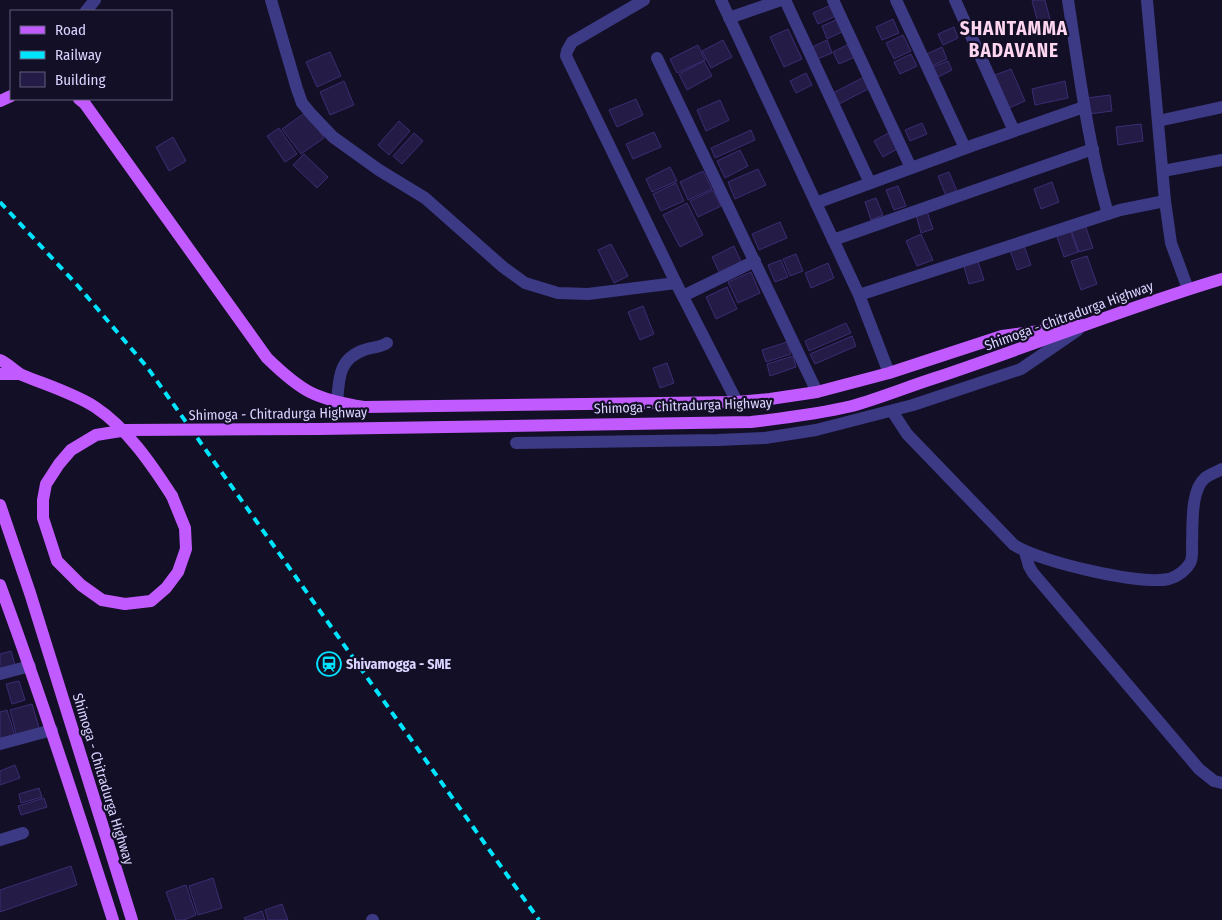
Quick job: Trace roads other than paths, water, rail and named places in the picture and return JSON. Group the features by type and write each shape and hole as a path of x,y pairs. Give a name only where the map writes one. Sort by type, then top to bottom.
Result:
{"main road":[{"path":"80,100 91,112 267,358 290,380 312,395 337,403 364,407 737,402 770,399 817,392 889,373 1002,336 1084,325"},
{"name":"Shimoga - Chitradurga Highway","path":"0,360 19,374 94,407 108,417 132,442 172,496 186,528 186,549 178,572 166,588 151,601 125,604 102,600 81,586 58,561 43,518 43,500 46,484 71,450 96,435 127,430 751,422 818,414 853,405 1018,350 1084,325 1222,279"},
{"name":"Shimoga - Chitradurga Highway","path":"0,374 19,374"},
{"name":"Shimoga - Chitradurga Highway","path":"0,505 30,593 132,920"},
{"path":"0,585 52,730 113,920"}],"street":[{"path":"87,10 95,0"},
{"path":"271,0 297,89 302,103 312,115 333,137 379,170 425,198 503,267 525,283 558,293 588,294 676,283"},
{"path":"644,0 572,42 566,56 676,283 737,402"},
{"path":"720,0 859,295 889,373"},
{"path":"729,18 781,0"},
{"path":"786,0 870,183"},
{"path":"833,0 911,168"},
{"path":"896,0 965,148"},
{"path":"1068,0 1084,107 1101,190 1108,214"},
{"path":"1147,0 1171,243 1188,289"},
{"path":"958,1 1014,131"},
{"path":"657,58 756,261 817,392"},
{"path":"816,203 965,148 1084,107"},
{"path":"1158,122 1222,107"},
{"path":"833,240 1093,149"},
{"path":"1163,171 1222,160"},
{"path":"859,295 955,262 1108,214 1166,201"},
{"path":"683,296 756,261"},
{"path":"516,443 765,438 816,430 892,411 1021,369 1084,325"},
{"path":"337,403 339,375 346,361 356,353 380,347 387,342"},
{"path":"892,411 906,434 1014,544 1025,552 1094,572 1150,580 1172,579 1182,572 1192,561 1194,505 1198,488 1205,478 1222,469"},
{"path":"1025,552 1029,566 1039,581 1199,769 1214,781 1222,783"},
{"path":"0,674 30,666"},
{"path":"0,744 52,730"},
{"path":"0,840 23,833"}],"railway":[{"path":"0,202 78,286 147,367 539,920"}],"place":[{"name":"Shivamogga - SME","path":"329,664"}],"district":[{"name":"SHANTAMMA BADAVANE","path":"1014,39"}]}
